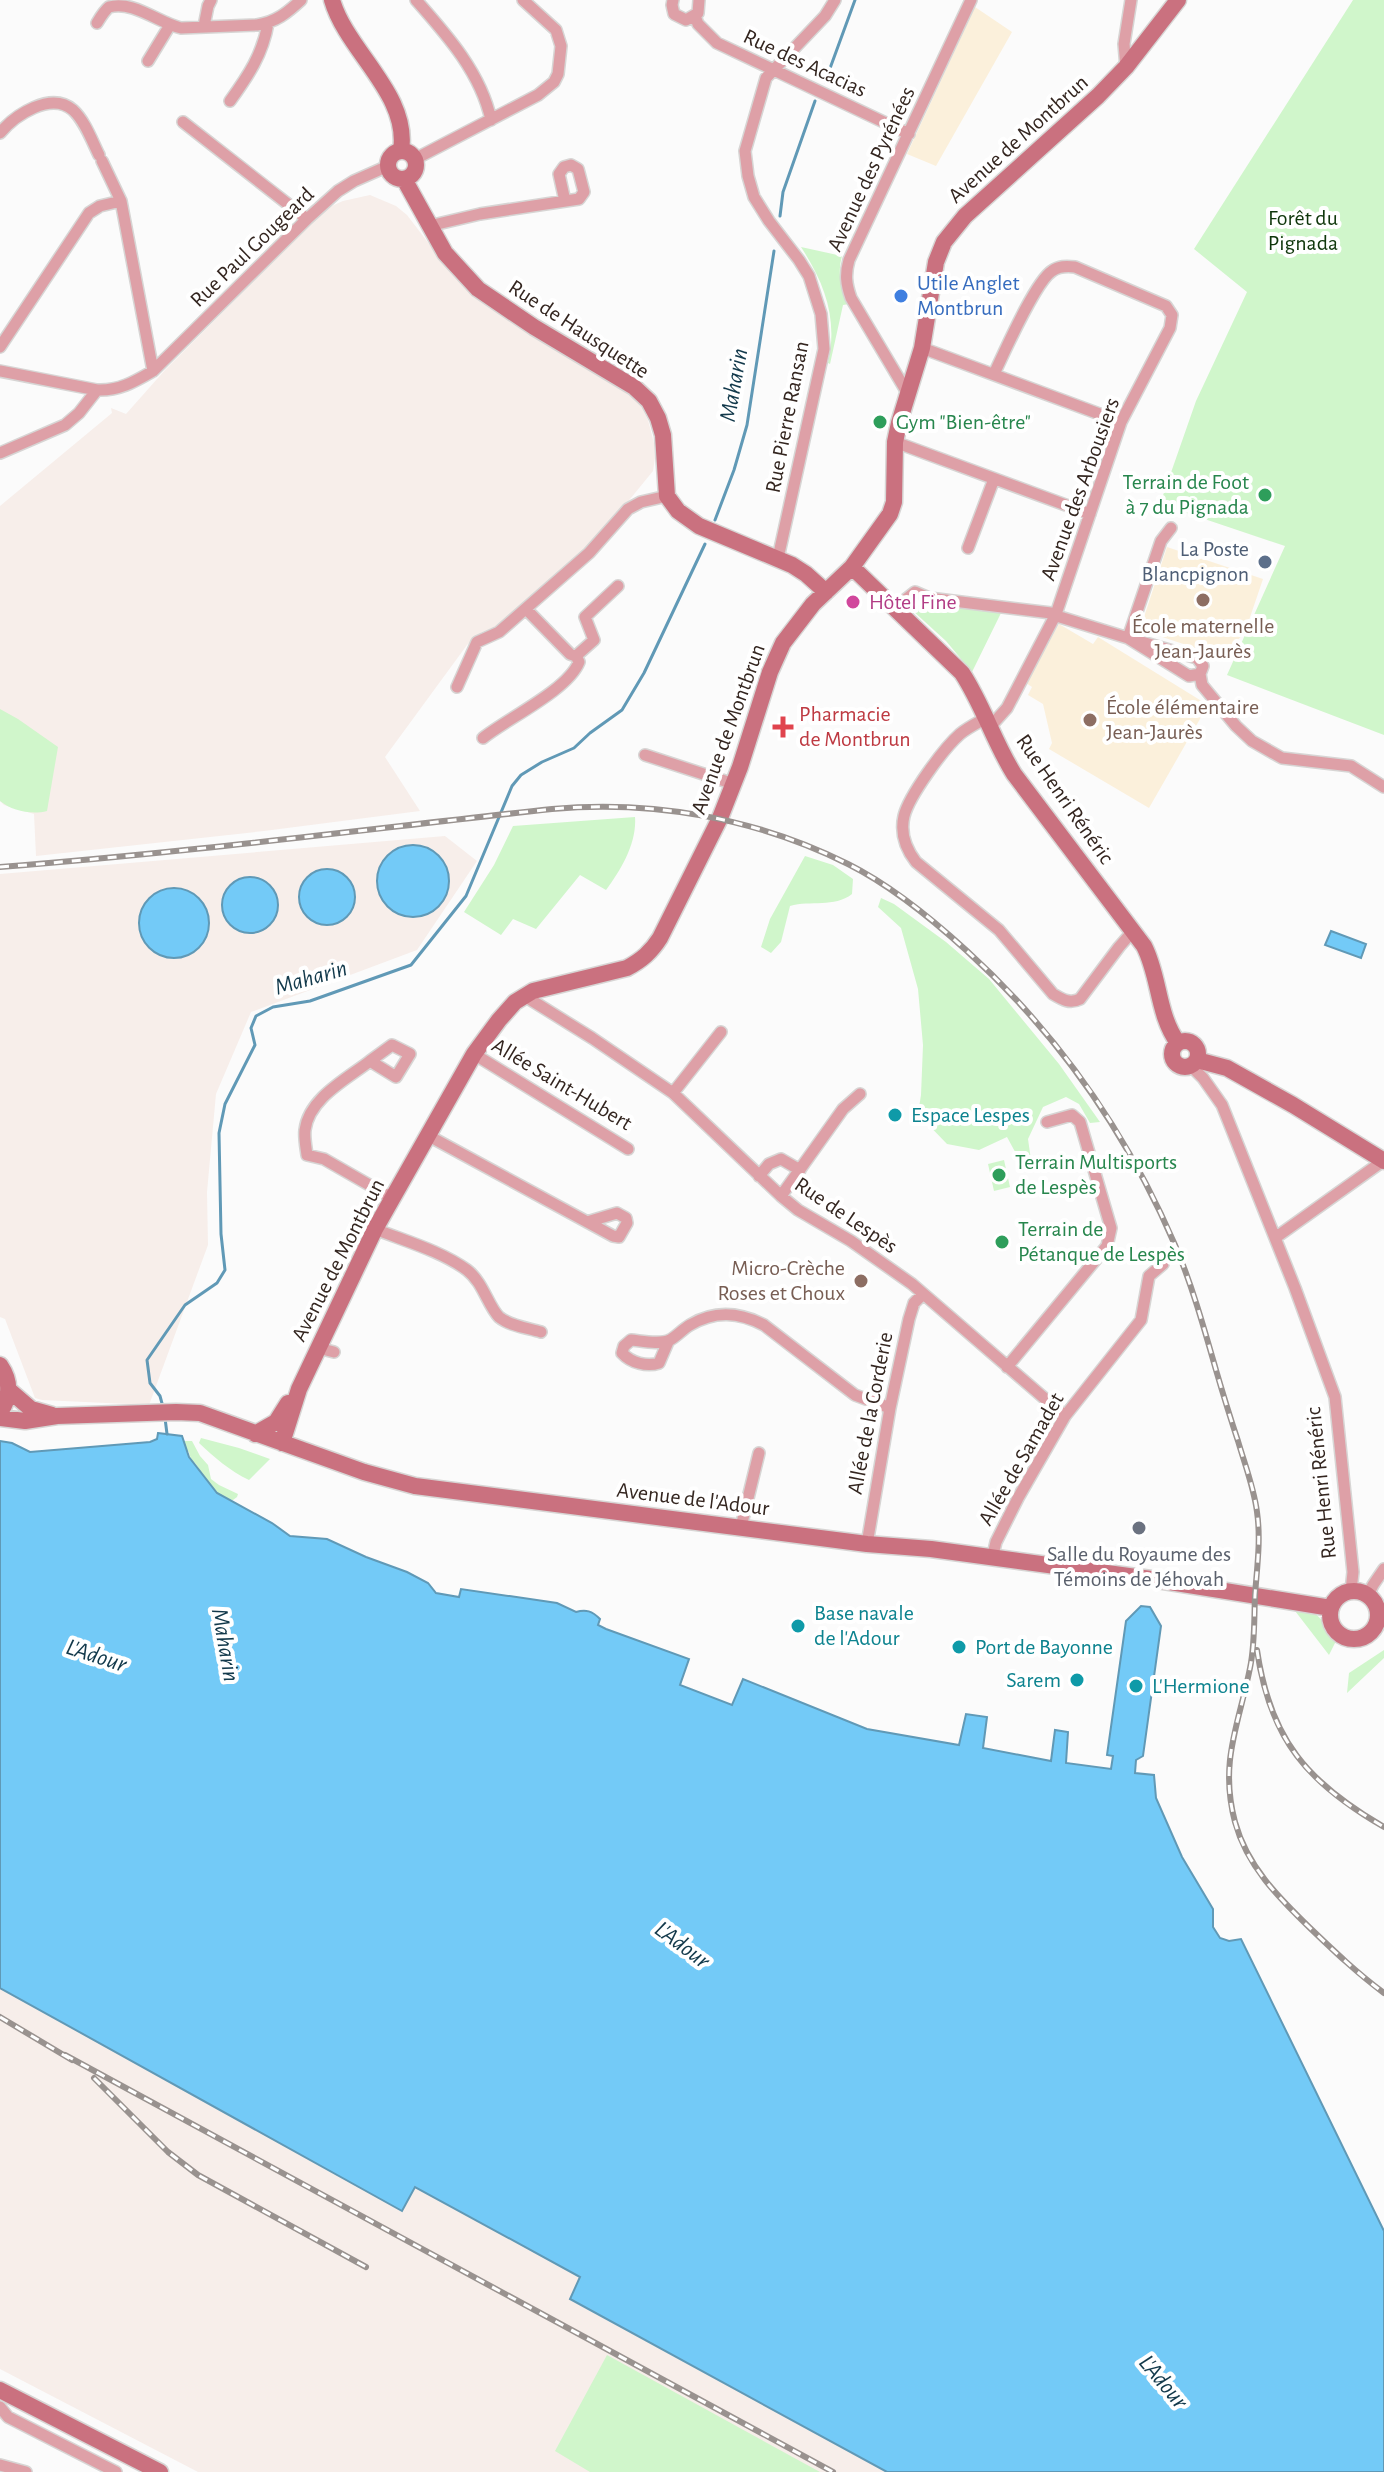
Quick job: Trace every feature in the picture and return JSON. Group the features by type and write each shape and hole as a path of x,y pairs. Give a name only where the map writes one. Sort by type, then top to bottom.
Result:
{"street":[{"path":"204,26 211,0"},
{"path":"97,23 108,8 122,2 137,5 170,25 181,28 268,23 285,15 301,0"},
{"path":"332,0 341,25 396,109 408,155 414,172 404,179 392,174 388,166 390,158 408,155 491,120 538,95 554,82 561,46 556,30 523,0"},
{"path":"416,0 453,41 487,100 491,120"},
{"name":"Rue des Acacias","path":"672,0 672,10 678,17 686,20 695,16 698,24 717,43 909,134"},
{"path":"695,16 700,8 699,0"},
{"path":"773,70 825,16 835,0"},
{"name":"Avenue des Pyrénées","path":"908,394 851,298 846,272 971,0"},
{"path":"1126,67 1124,44 1131,0"},
{"name":"Avenue de Montbrun","path":"282,1443 299,1389 326,1350 375,1229 474,1054 509,1008 526,994 627,968 652,950 716,828 783,643 813,604 852,567 890,514 894,502 895,442 922,348 936,262 949,234 1126,67 1178,0"},
{"path":"230,101 256,65 268,23"},
{"path":"148,61 170,25"},
{"name":"Rue Pierre Ransan","path":"773,70 766,78 748,138 745,151 748,176 754,197 809,276 821,314 824,349 778,558"},
{"path":"0,133 14,117 28,109 58,103 71,108 78,115 121,201 153,371"},
{"path":"183,122 307,219"},
{"name":"Rue Paul Gougeard","path":"97,390 114,390 129,385 153,371 338,191 388,166"},
{"name":"Rue de Hausquette","path":"404,179 445,253 478,289 634,387 649,401 663,435 667,496"},
{"path":"0,347 89,213 100,206 121,201"},
{"path":"429,226 565,201"},
{"name":"Avenue des Arbousiers","path":"994,374 1040,283 1052,270 1064,266 1075,267 1166,306 1172,315 1170,328 1121,422 1056,614 1007,708 988,723 959,735 941,755 909,803 903,819 906,849 916,862 999,930 1053,994 1064,1001 1080,999 1133,931"},
{"path":"922,348 1121,422"},
{"path":"0,371 97,390 65,425 0,453"},
{"path":"895,442 1090,514"},
{"path":"968,548 994,479"},
{"path":"457,687 477,642 499,632 526,609 589,553 628,509 641,502 667,496 678,511 699,526 778,558 806,574 826,592"},
{"path":"1128,638 1161,541 1171,528"},
{"name":"Rue Henri Rénéric","path":"852,567 962,673 1014,774 1149,956 1164,1018 1178,1043 1186,1040 1199,1051 1194,1063 1222,1105 1335,1397 1353,1572 1351,1591"},
{"path":"576,656 594,640 585,617 618,586"},
{"path":"896,607 915,592 929,598 1056,614 1197,658 1203,666 1200,674 1202,685 1252,741 1282,758 1351,766 1384,787"},
{"path":"483,738 526,710 576,669 579,662 526,609"},
{"path":"645,755 734,784"},
{"name":"Rue de Lespès","path":"526,994 673,1093 781,1196 923,1294 1065,1416"},
{"path":"673,1093 721,1032"},
{"name":"Allée Saint-Hubert","path":"474,1054 628,1149"},
{"path":"370,1061 319,1101 305,1131 307,1155 324,1159 392,1198"},
{"path":"1194,1063 1227,1068 1384,1161 1275,1238"},
{"path":"781,1196 843,1109 860,1094"},
{"path":"1007,1367 1107,1246 1111,1228 1080,1122 1072,1115 1047,1122"},
{"path":"427,1135 587,1222"},
{"path":"759,1176 769,1164 781,1159 800,1170"},
{"path":"375,1229 471,1272 498,1316 541,1332"},
{"name":"Allée de Samadet","path":"992,1559 996,1542 1018,1498 1065,1416 1141,1320 1149,1276 1163,1264"},
{"name":"Allée de la Corderie","path":"867,1544 890,1408 914,1303 923,1294"},
{"path":"668,1342 691,1324 711,1316 729,1313 747,1316 764,1325 855,1395 890,1408"},
{"path":"0,1365 6,1373 9,1390 0,1415"},
{"path":"255,1434 276,1422 299,1389"},
{"name":"Avenue de l'Adour","path":"9,1390 31,1409 57,1416"},
{"name":"Avenue de l'Adour","path":"0,1415 25,1421 57,1416 200,1413 364,1472 415,1486 867,1544 931,1549 1151,1579 1331,1608"},
{"path":"741,1527 759,1453"},
{"path":"1368,1595 1384,1569"},
{"path":"1351,1591 1368,1595 1381,1617 1368,1634 1349,1638 1334,1627 1331,1608 1337,1598 1351,1591"},
{"path":"0,2390 160,2472"},
{"path":"0,2407 8,2417 116,2472"},
{"path":"0,2465 22,2471"}],"shaded area":[{"path":"975,7 1012,32 936,166 907,154"},
{"path":"370,195 396,206 407,215 446,266 477,298 640,404 654,443 653,471 586,553 497,626 482,632 467,645 385,757 420,811 36,856 34,814 0,801 0,506 112,413 111,408 126,414 165,370 327,208"},
{"name":"École maternelle Jean-Jaurès","path":"1167,547 1263,579 1245,632 1223,657 1147,632 1150,622 1143,620"},
{"name":"École élémentaire Jean-Jaurès","path":"1059,624 1093,644 1098,637 1208,705 1149,808 1049,749 1052,743 1043,704 1028,695 1032,687 1026,683"},
{"path":"445,836 477,861 417,950 251,1012 216,1094 207,1192 208,1245 149,1405 35,1398 5,1319 0,1317 0,874"},
{"path":"0,1988 402,2210 414,2186 580,2277 570,2300 887,2472 198,2472 0,2369"}],"green space":[{"name":"Forêt du Pignada","path":"1353,0 1384,0 1384,735 1227,675 1285,546 1160,504 1196,401 1247,292 1194,249"},
{"path":"801,247 842,256 841,281 849,304 843,305 830,364 831,332 827,302 817,275"},
{"path":"924,600 1002,611 972,672 946,641 913,611"},
{"path":"0,709 58,747 47,811 22,811 0,801"},
{"path":"635,817 631,846 606,890 580,875 536,929 513,919 501,935 464,912 494,865 513,826"},
{"path":"805,856 833,865 853,879 852,894 838,901 790,906 781,942 771,953 761,947 770,919"},
{"path":"881,898 946,942 989,979 1059,1064 1100,1122 1090,1123 1079,1104 1066,1097 1043,1107 1028,1139 1031,1160 1025,1170 1007,1137 979,1150 947,1144 918,1114 923,1045 918,989 901,928 878,907"},
{"name":"Terrain Multisports de Lespès","path":"1004,1160 1010,1187 994,1191 988,1164"},
{"path":"201,1438 270,1459 249,1480 210,1453 199,1443"},
{"path":"183,1441 192,1441 208,1465 211,1479 238,1494 237,1497 227,1499 213,1489 185,1450"},
{"path":"1292,1607 1316,1614 1337,1639 1329,1655"},
{"path":"1384,1650 1384,1658 1347,1693 1349,1673"},
{"path":"607,2355 820,2472 590,2472 555,2451"}],"water":[{"path":"413,845 433,851 443,861 449,881 443,901 433,911 413,917 393,911 383,901 377,881 383,861 393,851"},
{"path":"327,869 347,877 355,897 347,917 327,925 307,917 299,897 307,877"},
{"path":"250,877 270,885 278,905 270,925 250,933 230,925 222,905 230,885"},
{"path":"174,888 199,898 209,923 199,948 174,958 149,948 139,923 149,898"},
{"path":"1331,931 1366,944 1361,958 1325,945"},
{"name":"L'Adour","path":"158,1433 182,1436 189,1457 217,1493 290,1536 327,1539 407,1572 428,1583 436,1593 459,1597 461,1589 557,1603 576,1612 589,1611 600,1619 598,1625 606,1629 689,1659 680,1685 732,1705 743,1679 867,1729 959,1745 966,1714 987,1717 983,1748 1051,1761 1055,1730 1068,1732 1066,1763 1111,1769 1113,1756 1107,1755 1126,1621 1141,1606 1150,1607 1161,1626 1143,1756 1136,1760 1135,1773 1154,1775 1156,1798 1182,1857 1213,1909 1213,1927 1220,1938 1229,1941 1241,1939 1384,2231 1384,2472 887,2472 570,2299 580,2277 415,2187 402,2211 0,1988 0,1441 30,1452 150,1442 157,1439"}],"waterway":[{"name":"Maharin","path":"825,82 855,0"},
{"name":"Maharin","path":"780,216 783,192 815,101"},
{"name":"Maharin","path":"715,520 747,425 774,251"},
{"name":"Maharin","path":"163,1407 160,1396 150,1383 147,1360 185,1305 217,1283 225,1270 221,1234 219,1133 225,1104 255,1045 251,1028 256,1016 273,1007 310,1001 411,965 466,896 512,786 521,775 574,748 622,710 644,673 705,544"},
{"name":"Maharin","path":"165,1418 167,1434"}],"railway":[{"path":"0,867 207,848 552,809 628,807 666,810 741,824 813,848 864,873 925,915 1000,983 1060,1051 1112,1124 1156,1203 1175,1245 1249,1476 1258,1522 1253,1650 1230,1762 1229,1780 1235,1822 1247,1853 1275,1892 1337,1953 1384,1993"},
{"path":"1257,1650 1272,1709 1297,1756 1334,1793 1384,1827"},
{"path":"0,2017 72,2060"},
{"path":"65,2055 833,2472"},
{"path":"94,2078 168,2152 198,2175 366,2267"}],"place":[{"name":"Utile Anglet Montbrun","path":"901,296"},
{"name":"Gym \"Bien-être\"","path":"880,422"},
{"name":"Terrain de Foot à 7 du Pignada","path":"1265,495"},
{"name":"La Poste Blancpignon","path":"1265,562"},
{"name":"École maternelle Jean-Jaurès","path":"1203,600"},
{"name":"Hôtel Fine","path":"853,602"},
{"name":"École élémentaire Jean-Jaurès","path":"1090,720"},
{"name":"Pharmacie de Montbrun","path":"783,727"},
{"name":"Espace Lespes","path":"895,1115"},
{"name":"Terrain Multisports de Lespès","path":"999,1175"},
{"name":"Terrain de Pétanque de Lespès","path":"1002,1242"},
{"name":"Micro-Crèche Roses et Choux","path":"861,1281"},
{"name":"Salle du Royaume des Témoins de Jéhovah","path":"1139,1528"},
{"name":"Base navale de l'Adour","path":"798,1626"},
{"name":"Port de Bayonne","path":"959,1647"},
{"name":"Sarem","path":"1077,1680"},
{"name":"L'Hermione","path":"1136,1686"}]}
